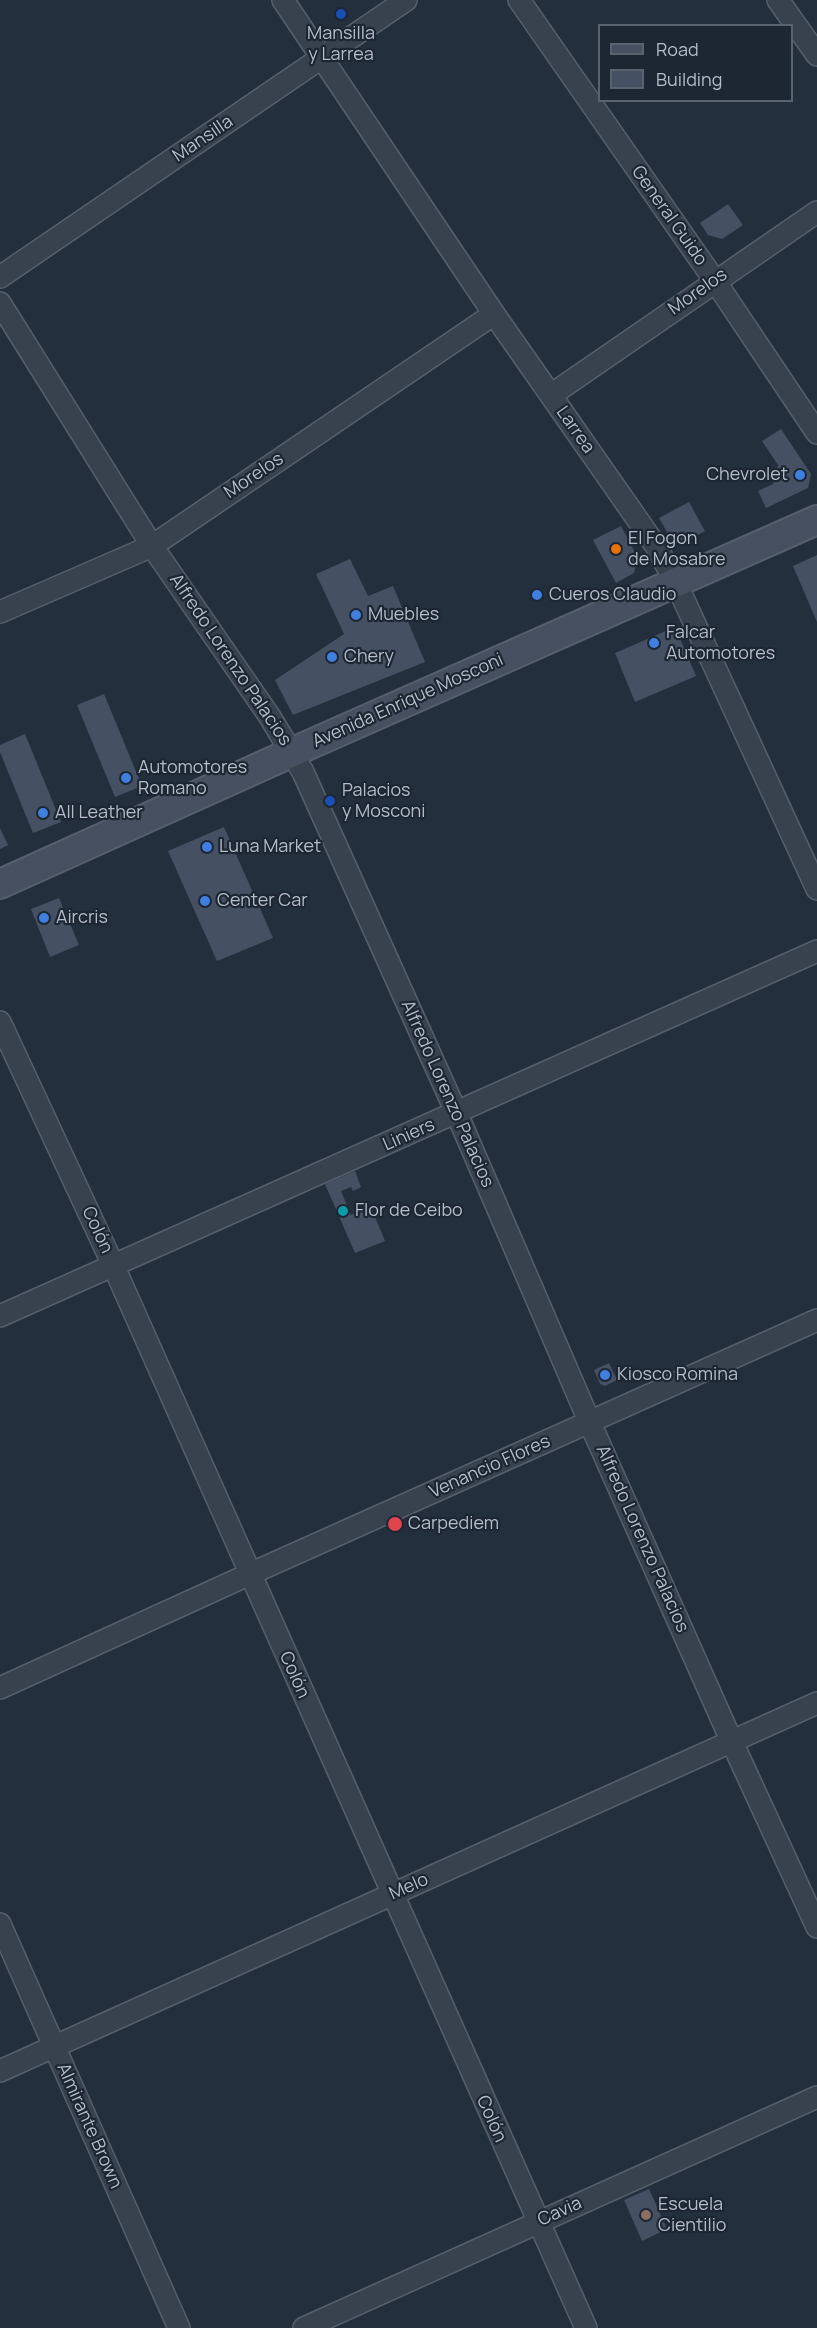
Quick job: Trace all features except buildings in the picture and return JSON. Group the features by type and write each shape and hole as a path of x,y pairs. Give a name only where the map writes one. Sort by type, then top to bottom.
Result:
{"main road":[{"name":"Avenida Enrique Mosconi","path":"0,884 817,520"}],"street":[{"name":"Larrea","path":"284,0 494,314 656,546 676,583 817,889"},
{"name":"Mansilla","path":"0,277 406,0"},
{"name":"General Guido","path":"519,0 715,281 817,433"},
{"path":"778,0 817,55"},
{"name":"Morelos","path":"551,395 817,212"},
{"name":"Alfredo Lorenzo Palacios","path":"0,303 152,546 293,752 457,1114 590,1422 817,1927"},
{"name":"Morelos","path":"0,612 152,546 494,314"},
{"name":"Liniers","path":"0,1316 457,1114 817,951"},
{"name":"Colón","path":"0,1022 114,1267 391,1895 586,2328"},
{"name":"Venancio Flores","path":"0,1688 817,1320"},
{"name":"Melo","path":"0,2071 817,1703"},
{"name":"Almirante Brown","path":"0,1924 179,2328"},
{"name":"Cavia","path":"304,2328 817,2097"}],"place":[{"name":"Mansilla y Larrea","path":"341,14"},
{"name":"Chevrolet","path":"800,475"},
{"name":"El Fogon de Mosabre","path":"616,549"},
{"name":"Cueros Claudio","path":"537,595"},
{"name":"Muebles","path":"356,615"},
{"name":"Falcar Automotores","path":"654,643"},
{"name":"Chery","path":"332,657"},
{"name":"Automotores Romano","path":"126,778"},
{"name":"Palacios y Mosconi","path":"330,801"},
{"name":"All Leather","path":"43,813"},
{"name":"Luna Market","path":"207,847"},
{"name":"Center Car","path":"205,901"},
{"name":"Aircris","path":"44,918"},
{"name":"Flor de Ceibo","path":"343,1211"},
{"name":"Kiosco Romina","path":"605,1375"},
{"name":"Carpediem","path":"395,1524"},
{"name":"Escuela Cientilio","path":"646,2215"}]}
